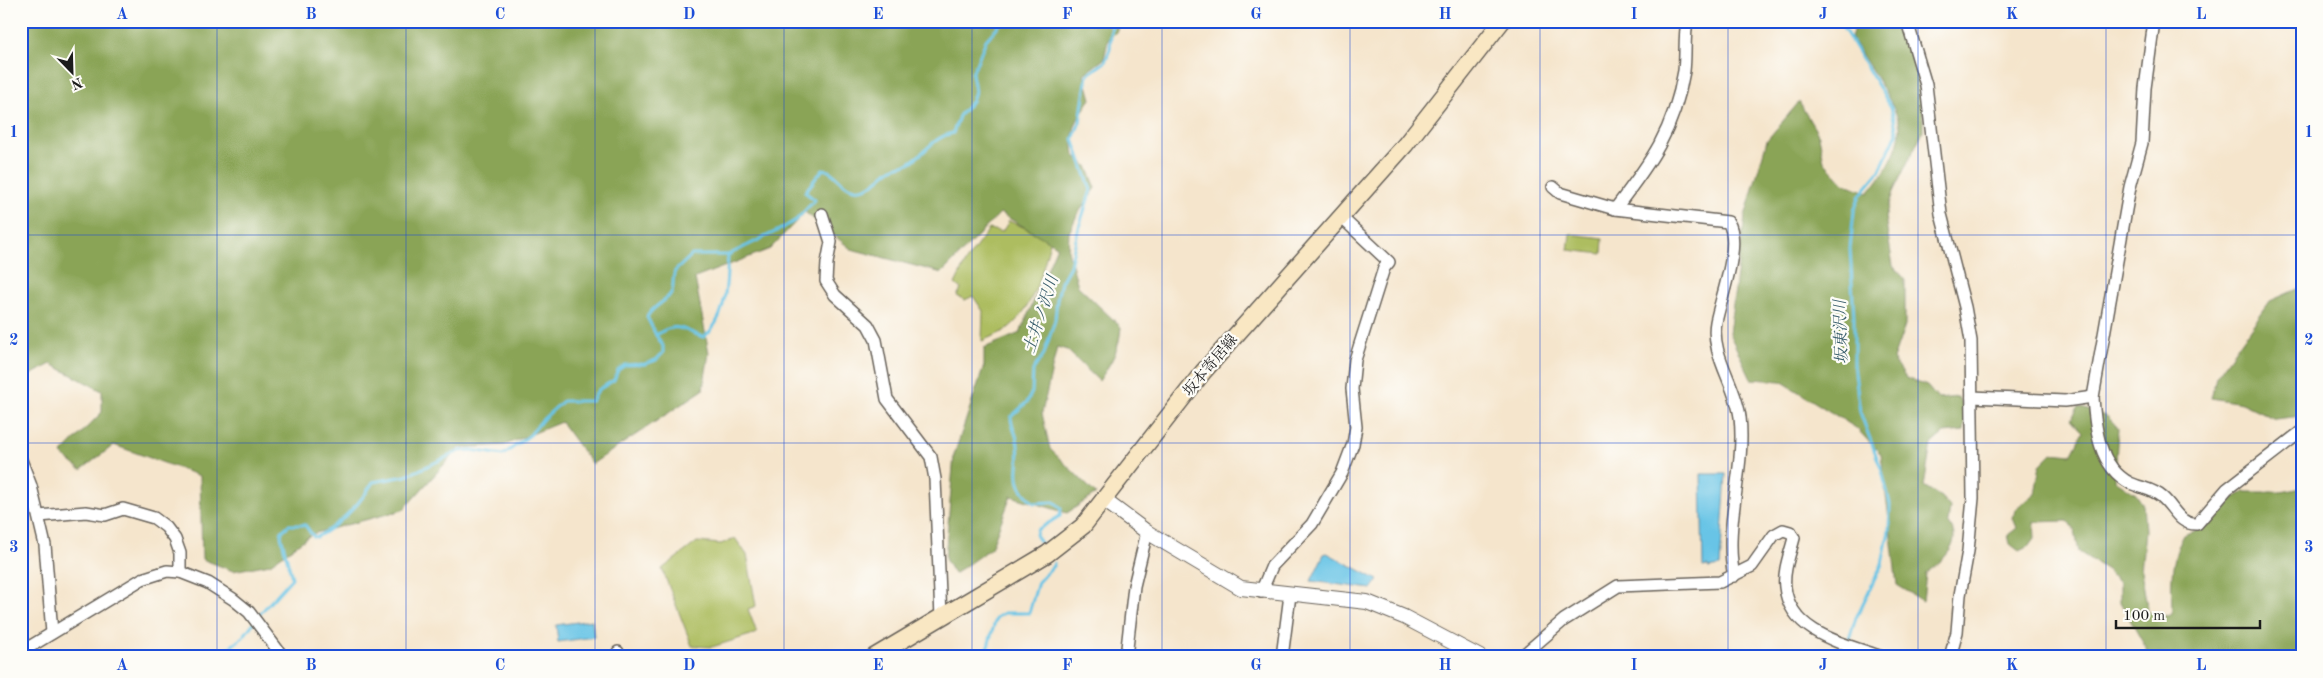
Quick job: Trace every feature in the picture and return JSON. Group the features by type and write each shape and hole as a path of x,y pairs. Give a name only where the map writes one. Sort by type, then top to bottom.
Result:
{"main road":[{"name":"坂本寄居線","path":"874,657 1065,542 1083,526 1203,372 1405,145 1502,21"}],"street":[{"path":"1615,208 1663,142 1675,109 1684,69 1684,38 1687,21"},
{"path":"1907,21 1924,74 1941,214 1965,307 1971,341 1974,498 1968,551 1960,595 1958,632 1950,657"},
{"path":"2154,21 2145,88 2142,143 2130,187 2093,397 2095,426 2106,459 2129,482 2156,492 2188,524 2196,524 2204,518 2227,489 2302,431"},
{"path":"1553,187 1560,193 1615,208 1655,215 1728,222 1733,230 1729,269 1716,324 1716,342 1738,402 1740,420 1741,440 1732,545 1734,576"},
{"path":"822,214 831,242 826,281 835,295 868,324 876,340 886,399 930,457 936,479 941,617"},
{"path":"1261,592 1272,566 1312,524 1342,473 1353,444 1356,427 1352,389 1355,360 1384,268 1389,262 1341,217"},
{"path":"1972,397 2065,401 2093,397"},
{"path":"21,460 39,516 48,569 52,633"},
{"path":"1104,500 1147,532 1222,579 1241,588 1261,592 1367,602 1404,617 1480,657"},
{"path":"39,516 86,512 106,515 123,509 154,518 166,527 175,539 180,553 180,572"},
{"path":"1521,657 1564,620 1618,586 1720,582 1752,566 1774,535 1783,530 1790,532 1794,538 1786,570 1785,587 1788,602 1798,617 1819,635 1882,657"},
{"path":"1126,657 1134,586 1147,532"},
{"path":"21,652 142,579 167,571 180,572 208,583 234,599 248,612 283,657"},
{"path":"1282,657 1290,595"}],"green space":[{"path":"21,21 1125,21 1118,23 1117,31 1108,40 1104,59 1084,74 1091,99 1075,125 1073,146 1074,155 1087,166 1096,188 1077,215 1069,233 1068,250 1078,286 1121,327 1119,343 1099,381 1067,350 1057,347 1042,413 1050,449 1096,494 1067,513 1011,496 991,548 954,574 945,559 954,455 984,366 984,348 1020,333 1057,246 1000,213 942,273 851,249 805,212 770,249 695,278 709,353 703,390 592,464 561,422 505,445 459,448 403,510 312,534 270,564 233,571 202,559 200,476 114,445 81,470 61,454 102,412 102,391 51,364 21,380"},
{"path":"1895,21 1902,28 1914,64 1923,106 1923,131 1893,192 1885,217 1893,266 1905,279 1905,325 1893,359 1906,378 1927,386 1938,399 1958,397 1966,413 1964,431 1944,433 1931,444 1924,486 1941,497 1950,507 1948,522 1953,530 1954,537 1949,551 1939,563 1926,573 1923,601 1897,585 1881,454 1856,428 1781,381 1751,379 1729,333 1745,216 1767,140 1799,102 1819,136 1824,162 1844,183 1868,193 1879,179 1897,147 1900,129 1899,121 1888,97 1851,38 1855,23"},
{"path":"1009,221 1051,239 1036,288 1024,311 1007,329 982,341 983,311 973,296 965,300 957,296 961,289 955,284 966,261 989,229 1002,232"},
{"path":"1570,234 1603,238 1602,254 1568,250"},
{"path":"2302,287 2302,416 2275,419 2242,403 2211,398 2216,377 2270,301"},
{"path":"2079,407 2108,417 2118,428 2115,480 2136,494 2143,505 2145,530 2141,571 2148,612 2167,616 2172,614 2174,563 2179,543 2184,534 2209,525 2229,500 2244,492 2280,492 2302,488 2302,657 2151,657 2120,602 2120,584 2107,570 2079,552 2075,531 2068,521 2034,522 2035,538 2029,546 2019,551 2010,544 2008,535 2017,528 2013,518 2015,510 2035,494 2040,465 2052,453 2071,455 2083,432 2071,419"},
{"path":"735,538 747,555 756,606 748,609 757,633 712,647 692,646 662,569 697,542 721,544"}],"water":[{"path":"1701,474 1726,474 1720,566 1709,568 1708,566 1703,567"},
{"path":"1327,553 1378,580 1372,589 1311,581 1324,554"},
{"path":"592,620 594,637 558,642 556,625"}],"waterway":[{"path":"257,617 292,578 281,536 282,531 289,525 305,525 313,536 317,537 349,513 362,499 373,482 406,476 460,451 471,450 503,455 530,435 542,420 563,401 592,401 598,390 614,380 618,370 625,365 645,364 656,360 663,353 663,346 656,335 675,327 704,337 712,329 722,310 726,288 728,255 796,220 815,200 805,192 823,169 831,172 847,186 863,189 873,184 893,168 909,163 940,138 953,133 959,116 972,101 975,91 972,74 986,40 1003,21"},
{"name":"土井ノ沢川","path":"1044,548 1036,535 1037,530 1060,516 1061,508 1054,502 1034,503 1021,487 1018,480 1019,449 1011,417 1027,402 1032,392 1033,370 1044,354 1055,320 1061,282 1070,266 1079,227 1091,190 1073,139 1080,122 1087,75 1105,62 1110,49 1112,21"},
{"name":"坂東沢川","path":"1839,21 1891,107 1897,133 1879,172 1860,195 1854,211 1850,248 1854,318 1854,365 1860,412 1882,471 1890,504 1889,531 1882,564 1856,618 1848,642"},
{"path":"656,335 647,317 670,294 673,289 675,271 692,255 728,255"},
{"name":"土井ノ沢川","path":"985,657 996,618 1004,613 1029,613 1038,582 1054,563"},
{"path":"166,657 197,650 225,651 243,637 254,622"},
{"name":"坂東沢川","path":"1844,657 1846,648"}]}
